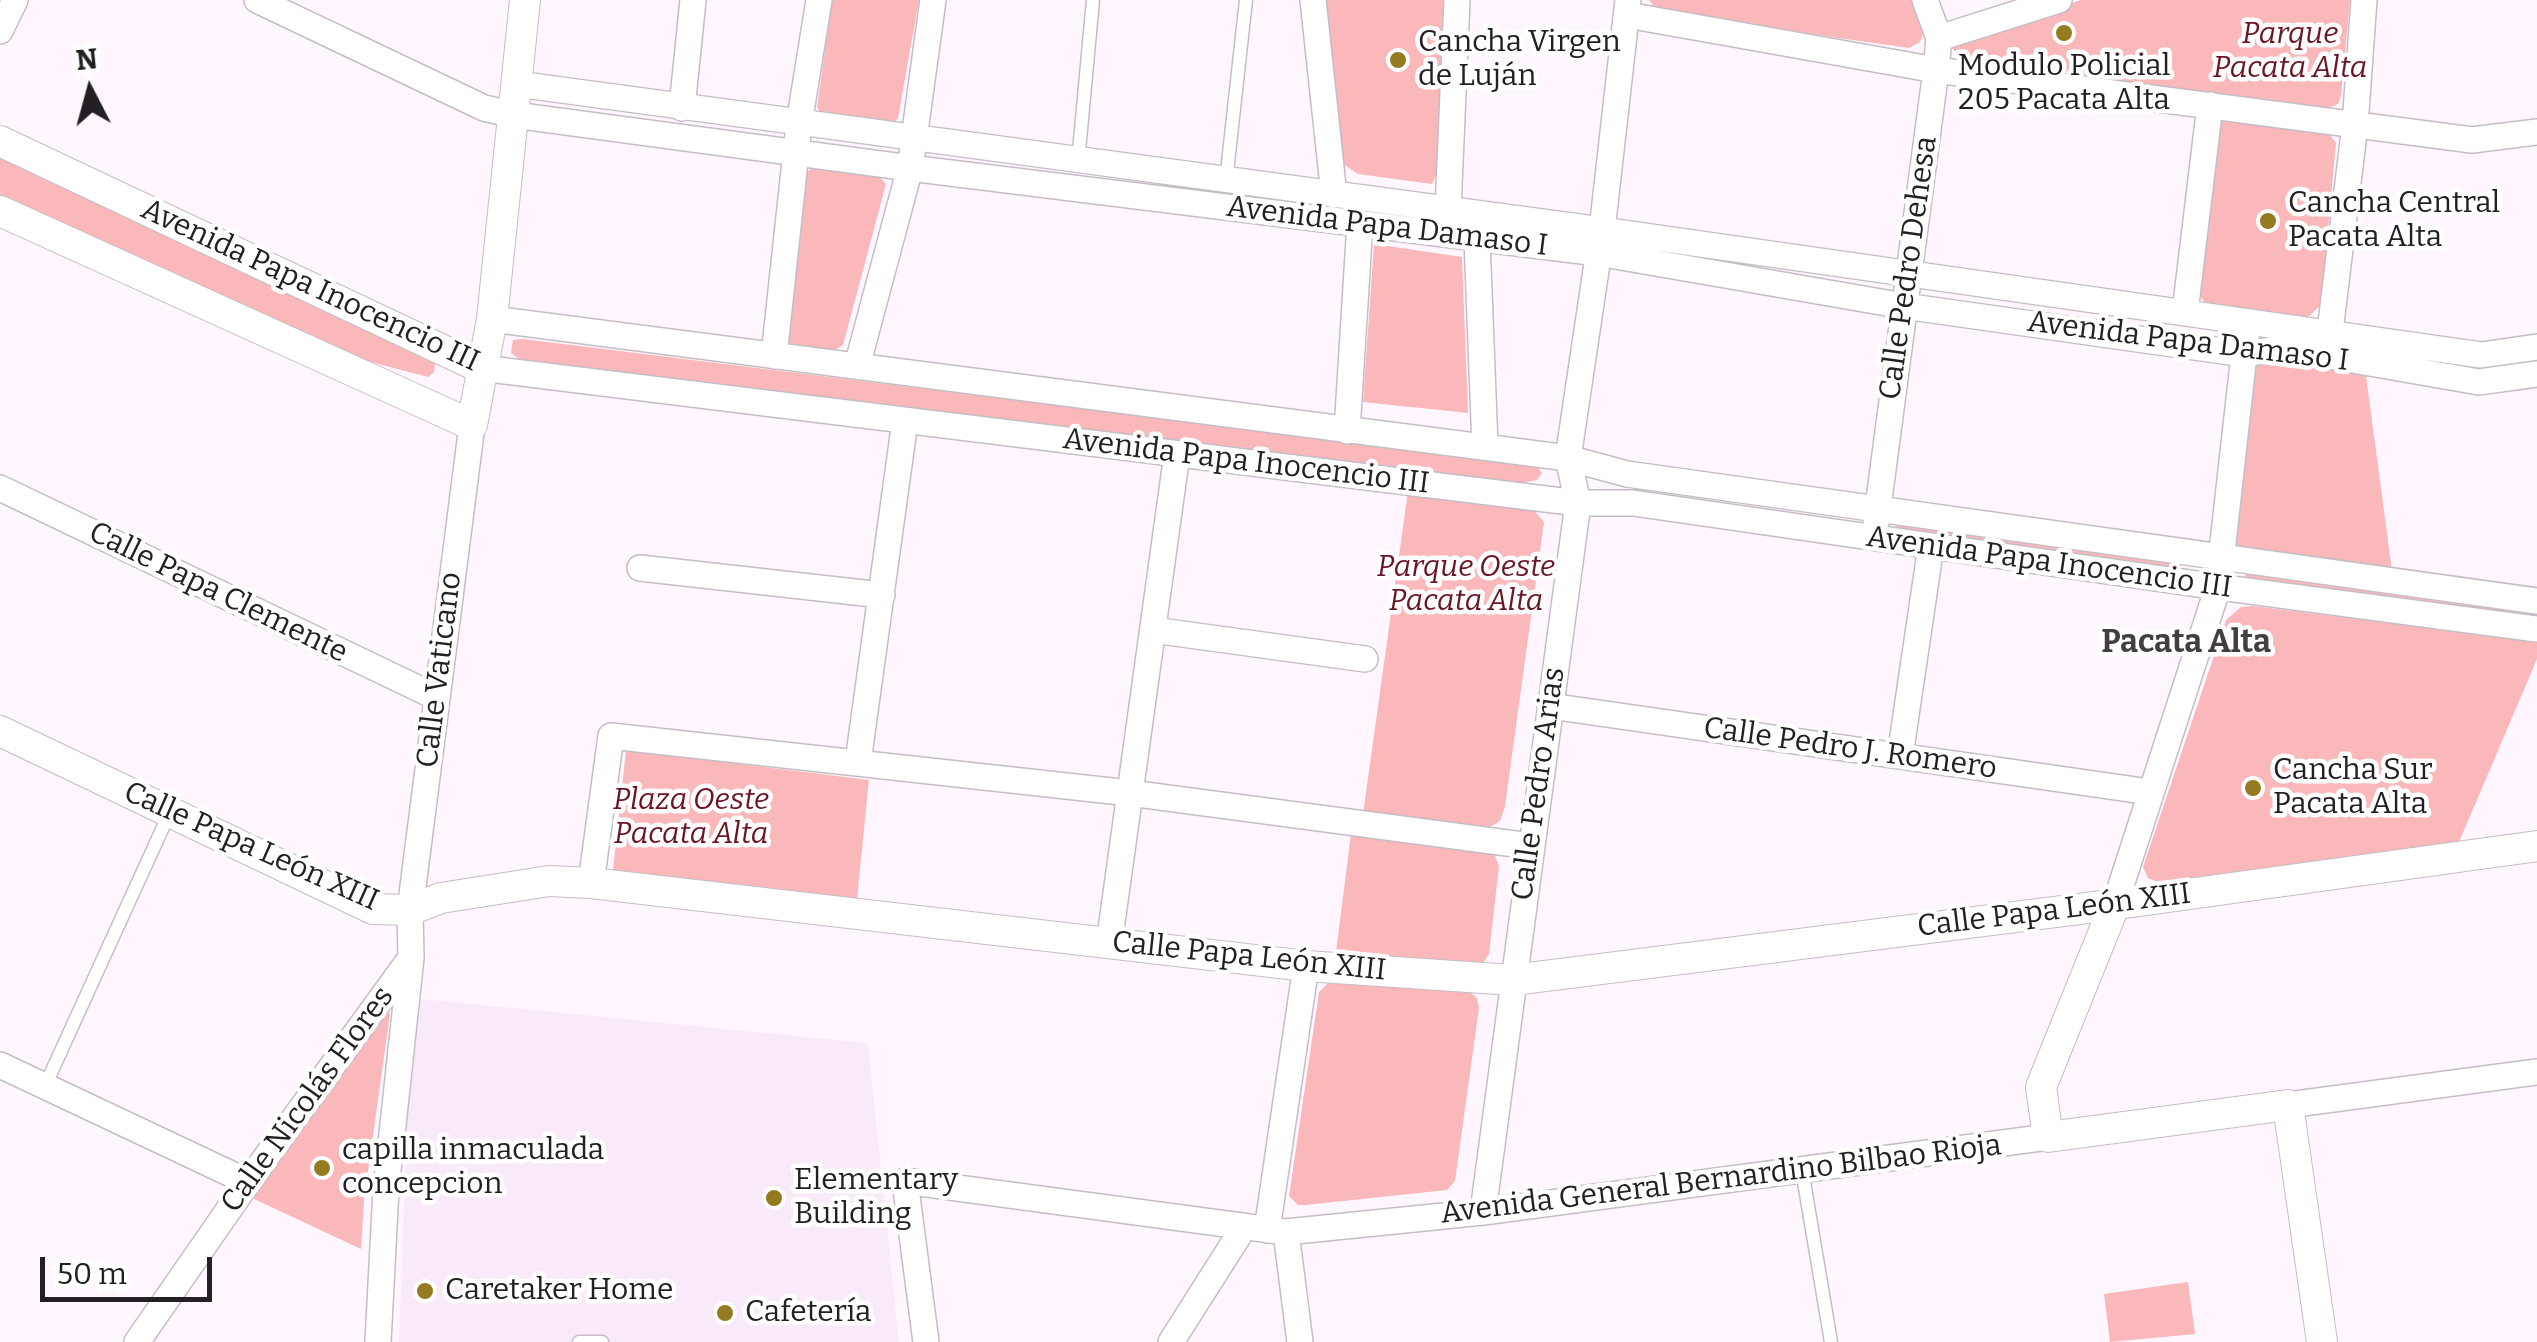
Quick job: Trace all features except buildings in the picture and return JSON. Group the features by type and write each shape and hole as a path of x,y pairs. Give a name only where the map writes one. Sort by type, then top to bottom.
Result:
{"street":[{"path":"0,32 15,0"},
{"name":"Avenida Papa Damaso I","path":"257,0 484,108 516,100 682,108 1448,210 1904,306 2244,354 2328,344 2481,354 2537,347"},
{"name":"Calle Vaticano","path":"378,1342 386,1189 411,958 410,910 472,425 492,319 524,0"},
{"path":"682,108 693,0"},
{"path":"774,356 799,124 819,0"},
{"path":"857,366 910,168 934,0"},
{"path":"1313,0 1334,195"},
{"path":"1448,210 1457,0"},
{"name":"Calle Pedro Dehesa","path":"1874,538 1936,70 1939,38 1925,0"},
{"path":"1939,38 2059,0"},
{"path":"2328,344 2355,125 2364,0"},
{"path":"1627,8 1936,70 2472,140 2537,132"},
{"name":"Calle Pedro Arias","path":"1482,1212 1578,503 1568,458 1600,242 1627,8"},
{"name":"Avenida Papa Damaso I","path":"516,100 798,153 910,168 1477,239 1600,242 1908,273 2186,312 2248,322 2328,344 2371,366 2478,382 2537,374"},
{"path":"2186,312 2210,105"},
{"name":"Avenida Papa Inocencio III","path":"0,142 481,368 1578,503 1632,503 2531,628"},
{"name":"Avenida Papa Inocencio III","path":"0,211 472,425"},
{"path":"1348,431 1360,224"},
{"path":"1477,239 1485,447"},
{"name":"Avenida Papa Inocencio III","path":"492,319 1568,458 1627,474 1878,507 2221,560 2533,600"},
{"path":"2048,1137 2041,1087 2115,904 2218,587 2248,322"},
{"path":"858,762 905,421"},
{"path":"1109,944 1177,454"},
{"name":"Calle Papa Clemente","path":"0,488 436,697"},
{"path":"1900,756 1930,546"},
{"path":"640,568 882,596"},
{"path":"2531,628 2533,600"},
{"path":"1153,630 1365,660"},
{"name":"Calle Pedro J. Romero","path":"1550,706 2150,792"},
{"name":"Calle Papa León XIII","path":"0,731 373,909 410,910 441,898 550,881 591,883 1306,966 1513,980 2537,846"},
{"path":"591,883 611,736 1130,793 1530,846"},
{"name":"Calle Nicolás Flores","path":"137,1342 411,958"},
{"path":"1300,1342 1266,1230 1306,966"},
{"path":"0,1065 248,1182"},
{"name":"Avenida General Bernardino Bilbao Rioja","path":"926,1342 905,1181 1266,1230 1482,1212 2537,1072"},
{"path":"2288,1104 2322,1342"},
{"path":"1171,1342 1266,1230"}],"lane":[{"path":"1078,162 1093,0"},
{"path":"1226,181 1246,0"},
{"path":"44,1086 170,812"},
{"path":"1802,1170 1831,1342"},
{"path":"579,1342 602,1342"}],"shaded area":[{"path":"421,999 868,1043 899,1342 399,1342 407,1118"}],"green space":[{"path":"832,0 919,0 894,123 821,114 817,107"},
{"path":"1323,0 1445,0 1438,171 1432,184 1358,174 1343,164"},
{"path":"1649,0 1913,0 1923,35 1920,42 1909,48 1669,14 1656,9"},
{"name":"Parque Pacata Alta","path":"2081,0 2350,0 2338,104 2321,111 1959,56 1951,47 1958,36"},
{"name":"Parque Pacata Alta","path":"2223,121 2327,131 2336,143 2321,305 2306,319 2206,304 2199,295 2217,125"},
{"path":"0,156 424,353 435,363 434,372 428,377 363,360 0,199"},
{"path":"813,167 878,175 886,184 843,345 830,353 785,346 806,173"},
{"path":"1374,244 1462,257 1468,413 1363,402"},
{"path":"513,340 1523,463 1537,466 1542,473 1537,480 1522,483 520,360 511,353"},
{"path":"2254,362 2315,364 2366,376 2392,571 2236,551"},
{"name":"Parque Oeste Pacata Alta","path":"1408,491 1532,508 1544,522 1505,806 1500,821 1486,829 1363,814"},
{"path":"1897,521 2181,562 2180,571 1896,530"},
{"path":"2246,573 2515,610 2513,619 2244,583"},
{"path":"2241,607 2537,642 2537,659 2459,842 2163,884 2148,878 2143,867 2226,620"},
{"name":"Plaza Oeste Pacata Alta","path":"626,750 869,780 857,899 613,870"},
{"path":"1351,834 1490,852 1495,856 1499,866 1489,954 1483,963 1468,966 1336,952"},
{"path":"1329,982 1469,991 1477,998 1479,1008 1455,1181 1447,1190 1305,1205 1298,1205 1289,1196 1319,992"},
{"path":"387,1010 390,1014 364,1200 361,1249 252,1198"},
{"path":"2188,1282 2195,1334 2110,1342 2104,1294"}],"place":[{"name":"Modulo Policial 205 Pacata Alta","path":"2064,33"},
{"name":"Cancha Virgen de Luján","path":"1398,60"},
{"name":"Cancha Central Pacata Alta","path":"2268,221"},
{"name":"Cancha Sur Pacata Alta","path":"2253,788"},
{"name":"capilla inmaculada concepcion","path":"322,1168"},
{"name":"Elementary Building","path":"774,1198"},
{"name":"Caretaker Home","path":"425,1291"},
{"name":"Cafetería","path":"725,1313"}],"district":[{"name":"Pacata Alta","path":"2186,643"}]}
